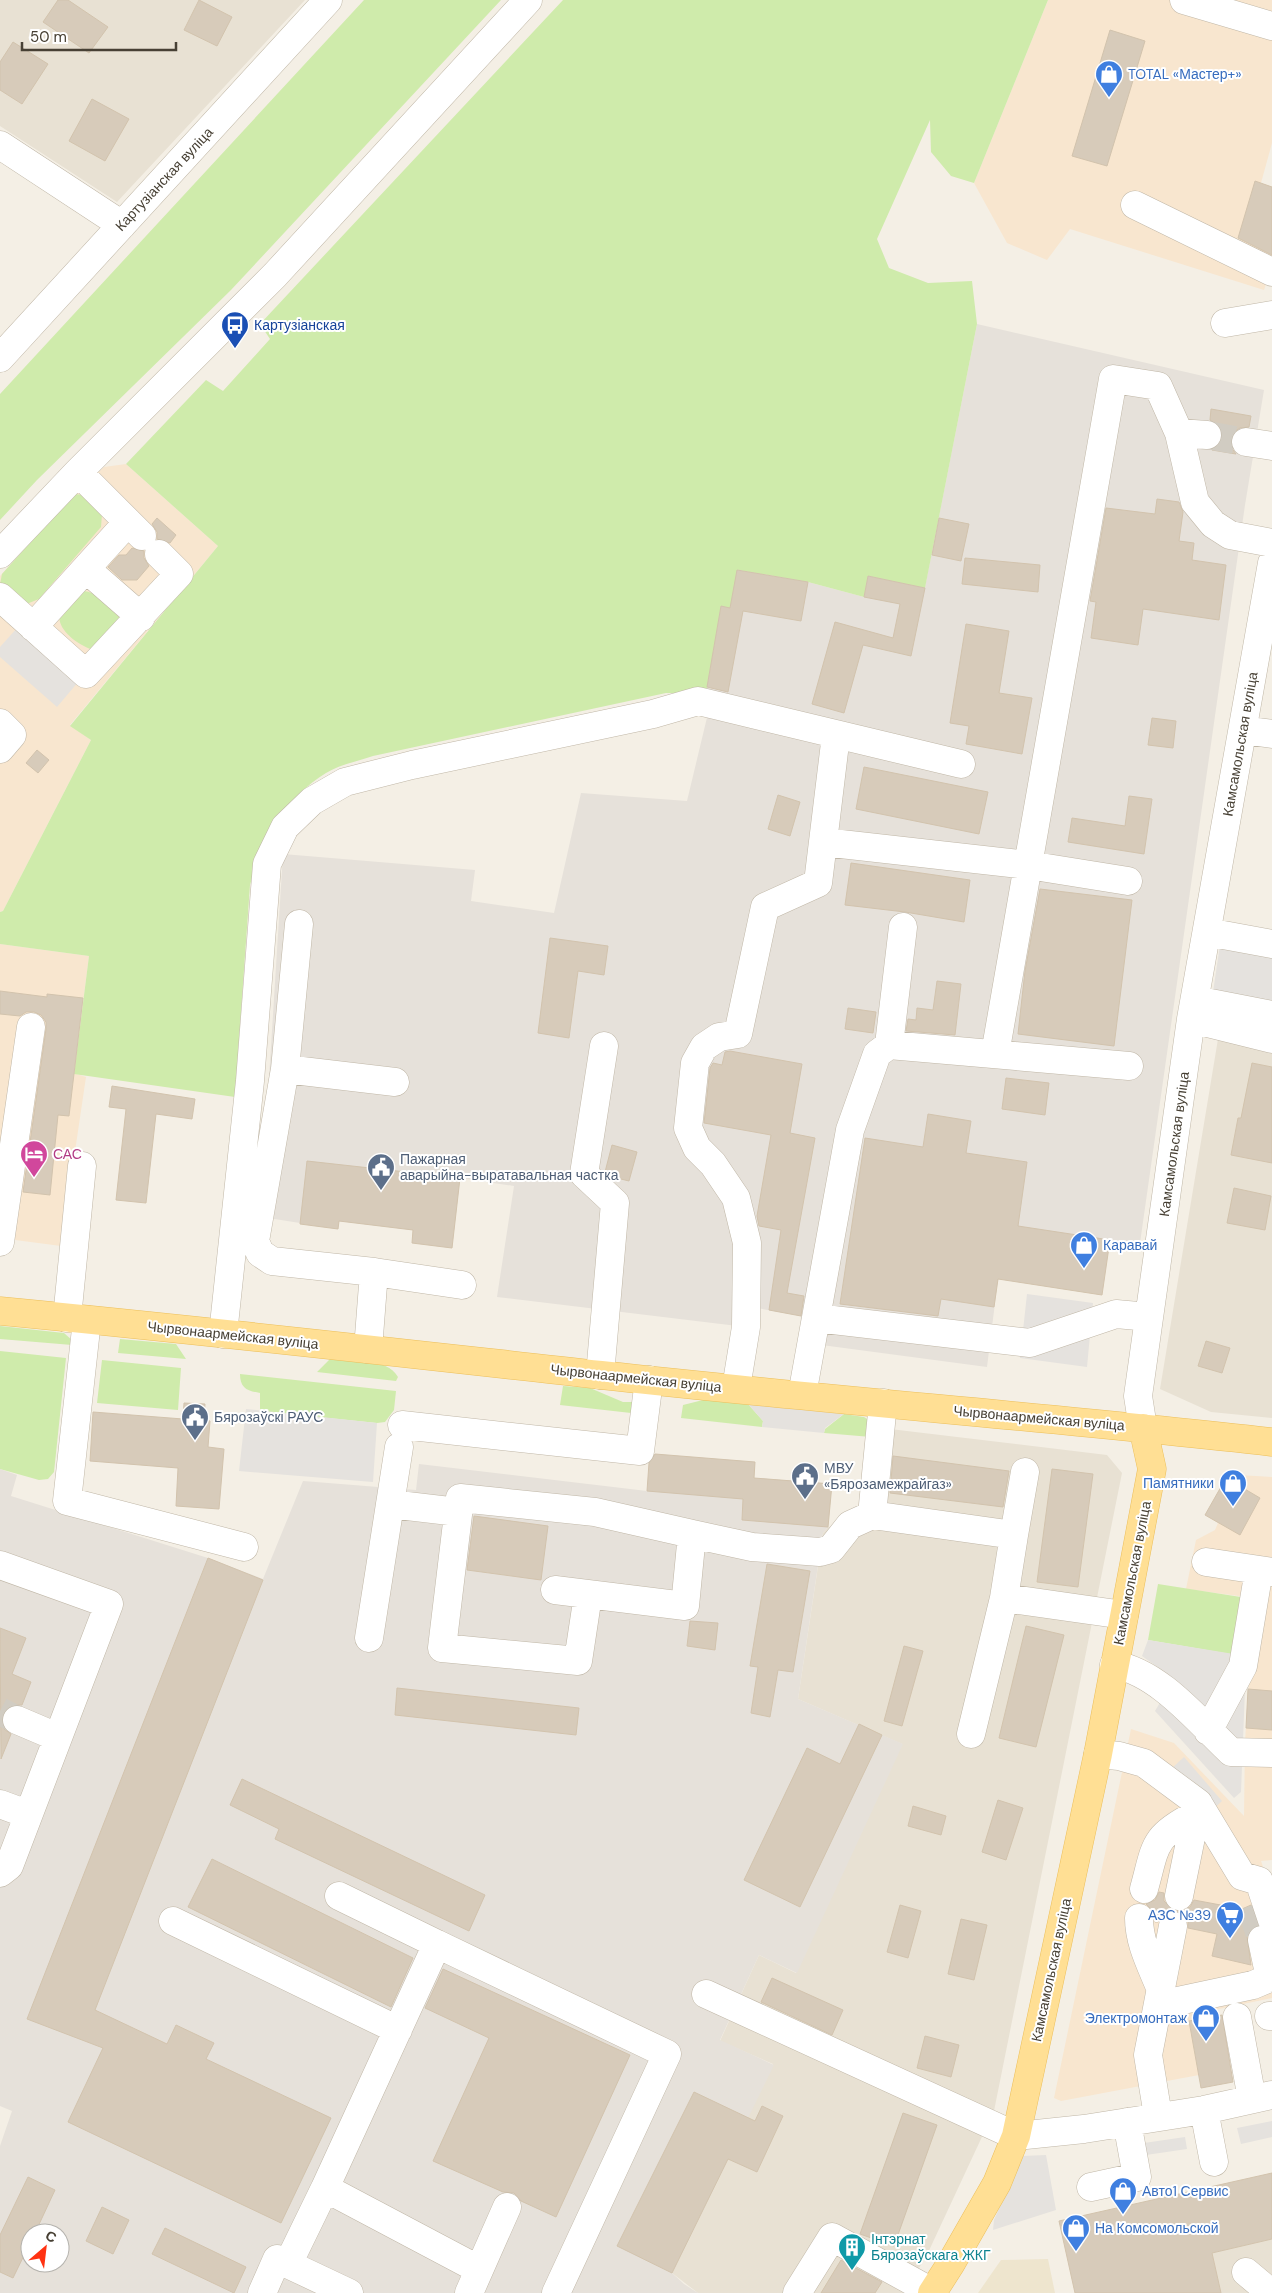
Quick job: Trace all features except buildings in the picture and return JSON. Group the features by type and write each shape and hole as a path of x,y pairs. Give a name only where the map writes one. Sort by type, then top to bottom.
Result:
{"main road":[{"name":"Чырвонаармейская вуліца","path":"0,1311 600,1375 1272,1442"},
{"name":"Камсамольская вуліца","path":"932,2292 997,2184 1016,2136 1098,1754 1152,1469 1143,1428"}],"street":[{"name":"Картузіанская вуліца","path":"0,358 328,0"},
{"path":"0,554 78,472 275,276 528,0"},
{"path":"1184,0 1272,26"},
{"path":"0,145 122,225"},
{"path":"1135,205 1272,272"},
{"path":"1225,323 1272,315"},
{"path":"994,1054 1113,379 1158,386 1179,433 1195,502 1213,524 1230,535 1272,543"},
{"path":"1179,433 1207,436"},
{"path":"0,596 86,674 179,574 78,472"},
{"path":"33,626 86,569 143,538"},
{"name":"Камсамольская вуліца","path":"1143,1428 1138,1396 1193,1010 1272,563"},
{"path":"86,569 140,618"},
{"path":"223,1334 250,1081 267,864 285,827 312,802 345,782 412,765 653,714 698,701 961,764"},
{"path":"0,723 12,735 0,749"},
{"path":"1242,730 1272,734"},
{"path":"736,1388 746,1327 747,1243 736,1198 713,1164 697,1148 688,1128 695,1063 704,1047 719,1037 738,1034 765,907 818,883 836,735"},
{"path":"823,842 1028,865 1128,881"},
{"path":"299,924 285,1069 255,1241 260,1253 272,1261 374,1272 462,1285"},
{"path":"889,1045 903,927"},
{"path":"1207,932 1272,944"},
{"path":"1193,1010 1272,1016"},
{"path":"1193,1010 1272,1039"},
{"path":"0,1242 31,1027"},
{"path":"802,1395 850,1130 877,1054 889,1045 1129,1066"},
{"path":"600,1375 615,1203 584,1174 604,1046"},
{"path":"285,1069 394,1082"},
{"path":"82,1166 77,1319 67,1501 244,1547"},
{"path":"368,1349 374,1272"},
{"path":"816,1318 1030,1344 1116,1314 1150,1317"},
{"path":"369,1638 400,1436 640,1451 649,1380"},
{"path":"872,1515 883,1403"},
{"path":"971,1734 1004,1598 1024,1472"},
{"path":"588,1595 578,1661 442,1648 460,1498 595,1512 752,1547 820,1552 831,1549 850,1525 872,1515 1014,1535"},
{"path":"390,1504 458,1512"},
{"path":"555,1590 685,1606 692,1534"},
{"path":"1206,1562 1265,1571 1243,1666 1208,1731"},
{"path":"0,1565 109,1604 27,1814 9,1866 0,1873"},
{"path":"1004,1598 1124,1615"},
{"path":"1114,1665 1133,1670 1154,1679 1231,1752 1272,1753"},
{"path":"16,1720 57,1738"},
{"path":"1098,1754 1119,1756 1144,1763 1196,1809 1242,1876 1259,1881 1262,1922 1271,1977 1253,1985 1178,2001 1159,1999"},
{"path":"0,1804 27,1814"},
{"path":"1144,1889 1158,1842 1171,1827 1196,1809"},
{"path":"1179,1896 1196,1809"},
{"path":"340,1896 667,2054 556,2293"},
{"path":"1139,1918 1139,1932 1159,1999"},
{"path":"173,1922 398,2030"},
{"path":"1158,2116 1148,2055 1173,1926"},
{"path":"288,2264 437,1944"},
{"path":"706,1994 1016,2136 1084,2129 1204,2110 1262,2097 1237,2016"},
{"path":"1204,2110 1214,2162"},
{"path":"1091,2187 1137,2177 1127,2122"},
{"path":"325,2188 471,2287 507,2207"},
{"path":"797,2293 832,2237 932,2292"},
{"path":"262,2293 278,2259 349,2293"},
{"path":"1246,2272 1271,2293"}],"shaded area":[{"path":"0,0 305,0 117,202 0,126"},
{"path":"1048,0 1272,0 1272,143 1261,183 1272,187 1272,268 1264,290 1070,229 1047,260 1007,243 974,183"},
{"path":"977,324 1264,390 1245,505 1139,1250 1109,1244 1102,1295 998,1279 987,1367 799,1342 801,1316 757,1308 754,1328 497,1297 514,1186 460,1178 452,1248 412,1243 413,1230 339,1221 338,1229 250,1215 269,1079 283,854 475,870 471,901 554,913 581,793 687,801 710,705 706,694 721,606 737,570 808,582 864,597 868,576 925,587"},
{"path":"126,464 218,546 70,725 91,740 3,911 0,912 0,576 74,494 104,467"},
{"path":"18,627 79,681 57,707 0,657 0,647"},
{"path":"0,944 89,956 74,1073 86,1077 61,1246 0,1238"},
{"path":"1220,945 1272,952 1272,1007 1212,999"},
{"path":"1218,1039 1272,1051 1272,1418 1211,1412 1160,1389"},
{"path":"1027,1294 1093,1303 1087,1367 1020,1358"},
{"path":"748,1404 844,1414 825,1428 824,1433 762,1427 763,1421"},
{"path":"246,1409 377,1423 373,1482 239,1471"},
{"path":"890,1429 1107,1455 1122,1473 994,2111 926,2257 903,2293 698,2293 672,2273 773,2064 720,2041 759,1955 796,1973 902,1744 798,1699 823,1533 828,1527 878,1526"},
{"path":"650,1454 755,1462 754,1478 832,1484 828,1527 823,1533 798,1699 903,1744 797,1973 759,1955 720,2040 774,2065 672,2273 698,2293 0,2293 0,2146 12,2111 0,2106 0,1469 17,1475 11,1496 208,1558 263,1579 303,1481 416,1490 419,1464 647,1491"},
{"path":"1239,1475 1272,1477 1272,1860 1261,1861 1272,1893 1272,1998 1195,2014 1196,2020 1189,2021 1199,2075 1061,2101 1054,2098 1131,1729 1174,1743 1244,1816 1245,1742 1254,1598 1186,1589 1196,1540 1215,1530 1218,1523 1205,1515 1226,1478 1237,1485"},
{"path":"1148,1640 1252,1657 1248,1689 1245,1689 1241,1792 1234,1798 1155,1711 1174,1679 1142,1656"},
{"path":"1184,1757 1222,1801 1210,1812 1171,1769"},
{"path":"1272,2121 1272,2137 1241,2144 1237,2128"},
{"path":"1185,2137 1187,2149 1146,2155 1144,2143"},
{"path":"1046,2155 1056,2210 993,2230 994,2220 1022,2156"},
{"path":"1272,2239 1272,2293 1221,2293 1212,2253"},
{"path":"1048,2259 1055,2293 978,2293 1001,2260"}],"green space":[{"path":"364,0 501,0 231,290 37,480 0,520 0,394"},
{"path":"563,0 1048,0 974,183 951,176 931,152 930,120 877,239 889,268 928,283 972,281 977,324 925,588 868,576 864,597 808,582 738,570 730,608 721,607 706,694 666,693 373,756 331,770 311,784 286,808 269,836 250,885 235,1097 74,1074 89,956 0,944 0,912 3,911 91,740 70,726 218,546 126,464 206,380 223,391 270,339 260,324"},
{"path":"74,494 84,495 102,514 101,527 39,599 29,603 18,603 0,584 2,574"},
{"path":"82,591 99,597 121,619 97,651 75,641 62,627 60,622 60,610"},
{"path":"0,1326 64,1333 73,1341 72,1345 0,1339"},
{"path":"120,1339 176,1344 186,1359 118,1353"},
{"path":"0,1351 66,1358 54,1472 48,1479 39,1480 0,1469"},
{"path":"330,1359 377,1363 386,1366 398,1377 396,1381 317,1372"},
{"path":"102,1360 181,1368 178,1410 97,1403"},
{"path":"240,1374 396,1391 394,1410 385,1422 377,1423 260,1411 260,1393 245,1388 241,1383"},
{"path":"563,1386 590,1388 623,1402 632,1402 631,1413 560,1405"},
{"path":"711,1398 748,1404 763,1421 762,1427 681,1418 683,1405"},
{"path":"844,1414 864,1417 870,1421 871,1437 824,1433 825,1429"},
{"path":"1158,1584 1247,1598 1236,1655 1148,1640"}],"tunnel":[{"path":"1207,435 1246,442"},
{"path":"0,1711 17,1720"},
{"path":"1250,1906 1262,1940"}],"place":[{"name":"TOTAL «Мастер+»","path":"1109,98"},
{"name":"Картузіанская","path":"235,349"},
{"name":"САС","path":"34,1178"},
{"name":"Пажарная аварыйна-выратавальная частка","path":"381,1191"},
{"name":"Каравай","path":"1084,1269"},
{"name":"Бярозаўскі РАУС","path":"195,1441"},
{"name":"МВУ «Бярозамежрайгаз»","path":"805,1500"},
{"name":"Памятники","path":"1233,1507"},
{"name":"АЗС №39","path":"1230,1939"},
{"name":"Электромонтаж","path":"1206,2042"},
{"name":"Авто1 Сервис","path":"1123,2215"},
{"name":"На Комсомольской","path":"1076,2252"},
{"name":"Інтэрнат Бярозаўскага ЖКГ","path":"852,2271"}]}
